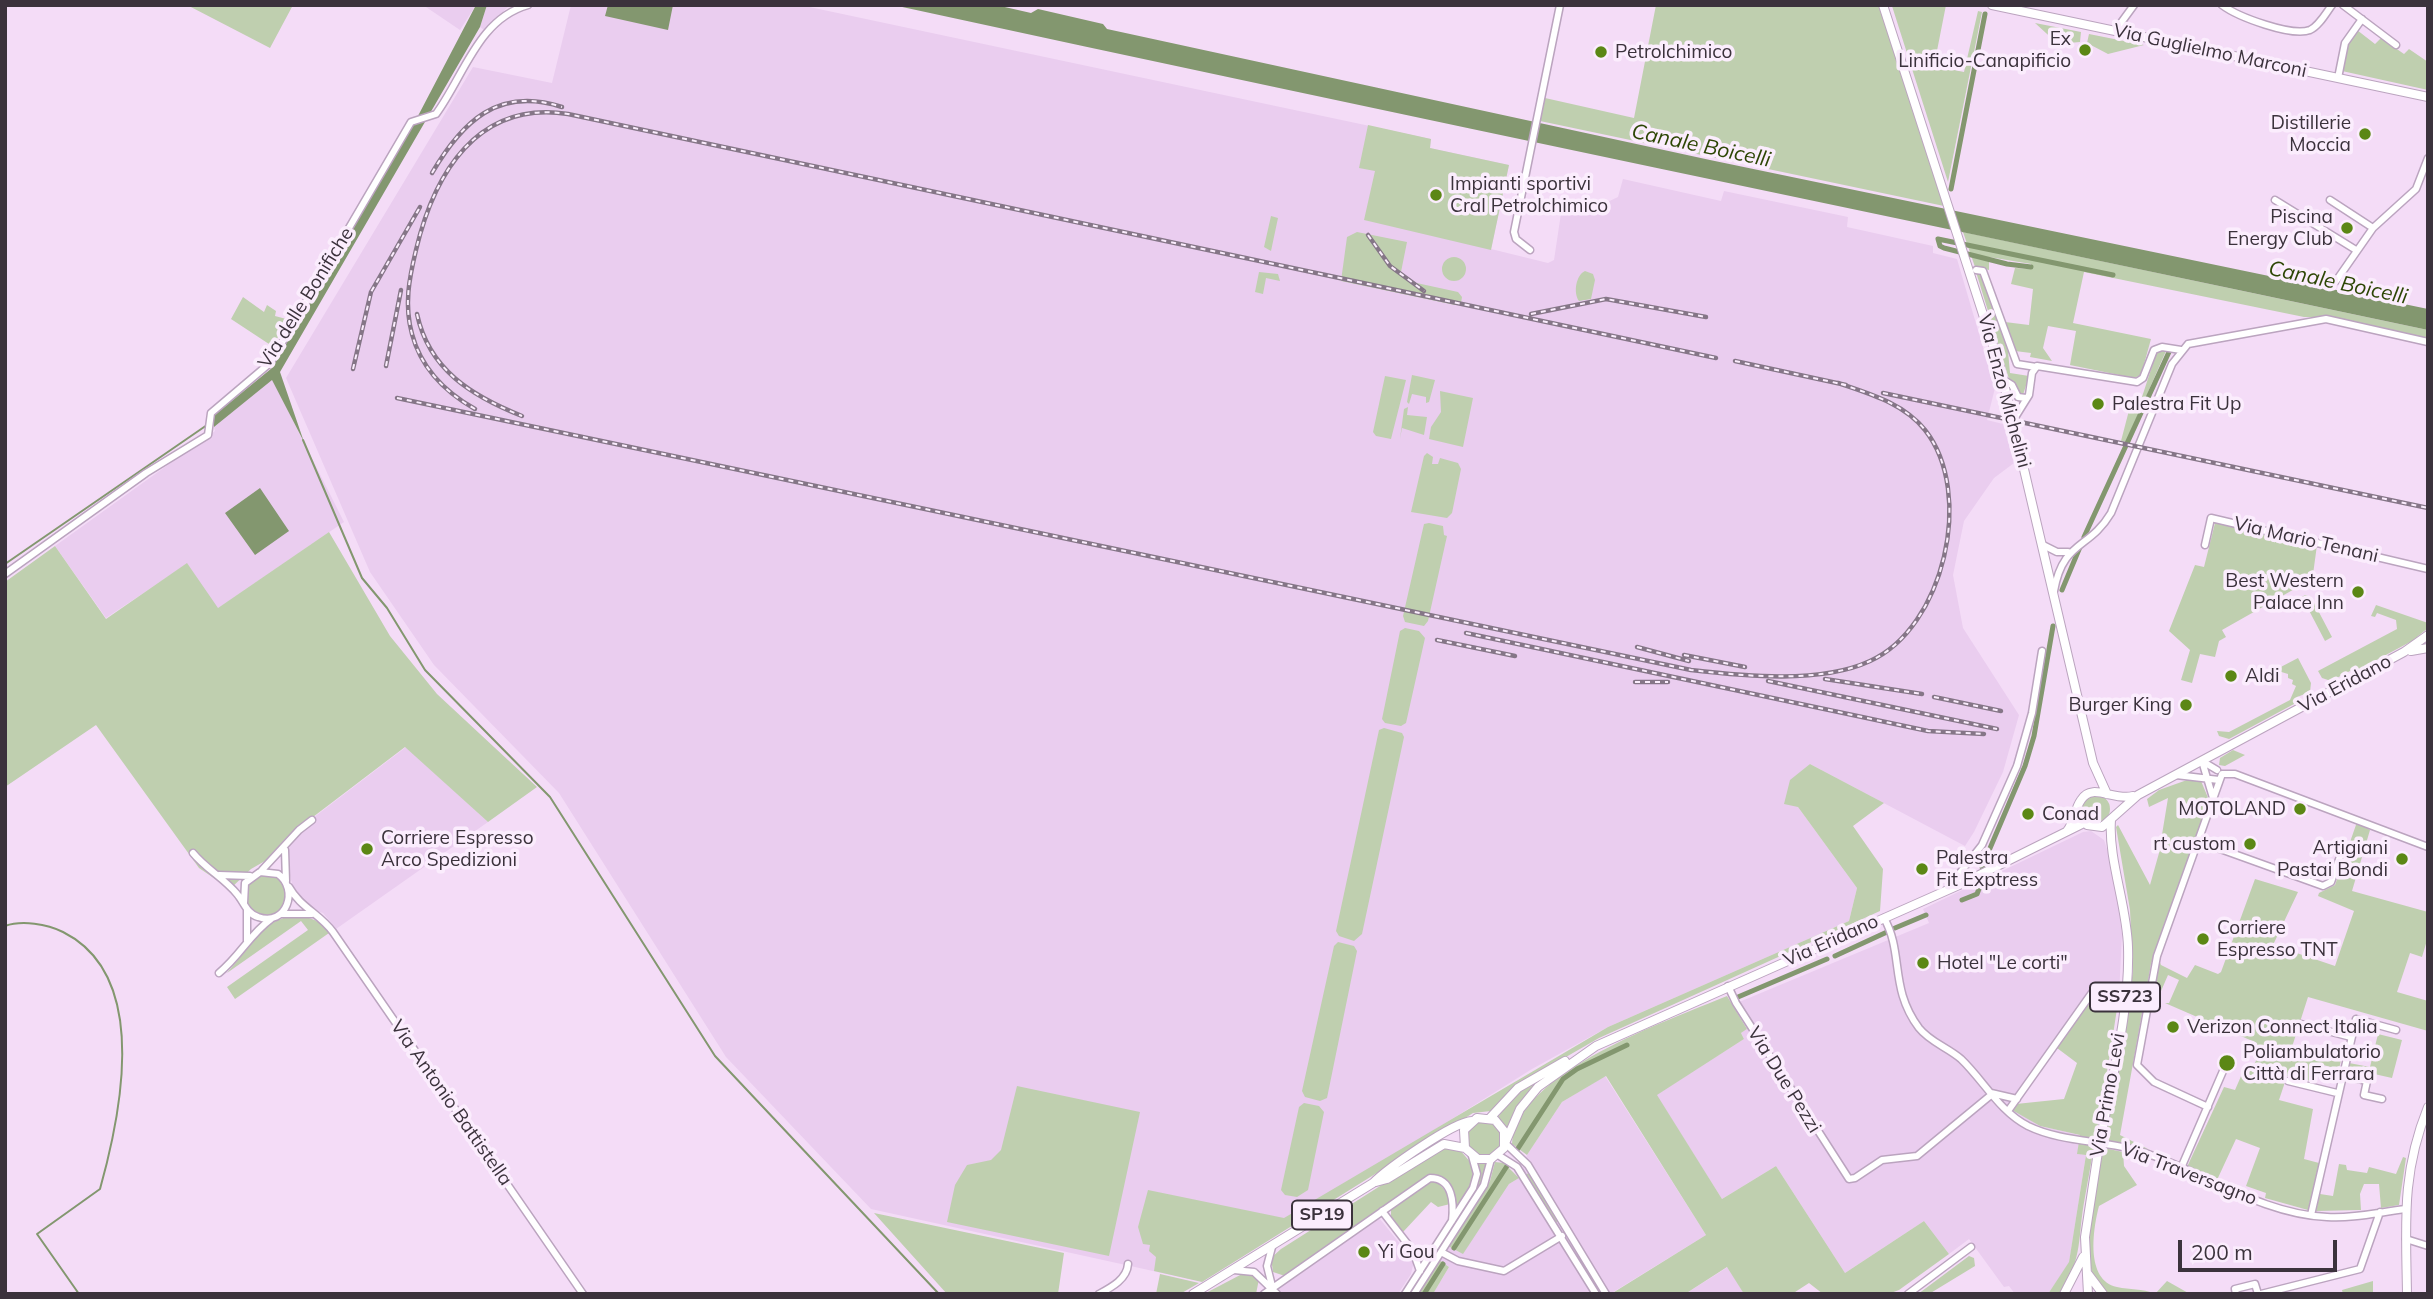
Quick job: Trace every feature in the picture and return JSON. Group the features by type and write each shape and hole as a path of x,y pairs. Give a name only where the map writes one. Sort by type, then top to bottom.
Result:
{"main road":[{"name":"Via Enzo Michelini","path":"1883,5 2004,380 2093,763 2108,796"},
{"name":"Via Enzo Michelini","path":"1889,5 1891,25"},
{"name":"Via Guglielmo Marconi","path":"1992,5 2428,97"},
{"name":"Via Eridano","path":"2093,828 2102,827 2138,795 2426,640"},
{"name":"Via Enzo Michelini","path":"2085,794 2092,782 2093,763"},
{"name":"Via Eridano","path":"2085,794 2097,791 2120,799 2138,795"},
{"path":"2065,833 2085,794"},
{"path":"2108,796 2114,805 2112,818"},
{"path":"2078,810 2084,823 2093,828"},
{"name":"Via Primo Levi","path":"2088,1294 2084,1256 2088,1209 2125,1004 2128,962 2125,912 2114,856 2112,818"},
{"name":"Via Eridano","path":"1490,1118 1523,1085 1596,1046 1887,922 2084,823"},
{"name":"Via Primo Levi","path":"2093,828 2104,838 2114,856"},
{"name":"Via Eridano","path":"1494,1157 1505,1142 1520,1110 1538,1087 1596,1046"},
{"path":"2407,1294 2406,1209 2411,1154 2428,1107"},
{"path":"1494,1157 1472,1156 1465,1148 1463,1136 1472,1121 1490,1118 1502,1126 1505,1142"},
{"name":"SP19","path":"1193,1294 1373,1183 1385,1171 1453,1128 1472,1121"},
{"name":"SP19","path":"1373,1183 1387,1179 1444,1144 1465,1148"},
{"path":"2064,1294 2084,1256"},
{"path":"2084,1256 2089,1278 2103,1294"}],"street":[{"name":"Via delle Bonifiche","path":"5,575 146,473 206,437 209,418 270,363 414,120 434,116 486,35 508,13 528,5"},
{"path":"1530,250 1514,236 1514,228 1560,5"},
{"path":"2115,31 2134,5"},
{"path":"2222,5 2251,20 2301,31 2314,28 2332,5"},
{"path":"2343,5 2396,45"},
{"path":"2338,78 2345,43 2362,19"},
{"path":"2336,281 2372,228 2416,189 2428,158"},
{"path":"2275,200 2356,250"},
{"path":"2330,200 2372,228"},
{"path":"1976,270 1983,271 2017,364 2036,367 2046,365 2137,382 2144,376 2154,349 2162,346 2181,350"},
{"path":"2054,591 2058,573 2070,551 2096,533 2111,513 2172,364 2181,350 2198,340 2322,319 2428,342"},
{"path":"2014,419 2026,398 2036,367"},
{"path":"2004,380 2012,385 2018,397 2026,398"},
{"name":"Via Mario Tenani","path":"2205,545 2211,518 2428,569"},
{"path":"2043,545 2057,552 2070,551"},
{"path":"1959,885 1958,877 1979,850 2018,766 2032,713 2042,651"},
{"path":"2219,780 2217,770 2220,751"},
{"path":"2202,761 2217,770"},
{"path":"2202,761 2213,798"},
{"path":"2208,1107 2152,1081 2137,1065 2155,964 2222,774 2229,772 2428,847"},
{"path":"2176,775 2219,780"},
{"path":"214,874 252,875 260,872 299,830 312,820"},
{"path":"2198,841 2323,886 2331,882 2342,851"},
{"path":"219,973 247,946 258,929 289,902 284,860 286,846"},
{"path":"193,853 230,886 245,906 259,918 299,912 315,915"},
{"name":"Via Antonio Battistella","path":"260,872 278,874 296,899 333,932 583,1294"},
{"path":"247,946 243,888 252,875"},
{"name":"Via Traversagno","path":"1887,922 1893,935 1897,979 1912,1018 1928,1038 1959,1058 2008,1111 2036,1129 2130,1148 2235,1192 2311,1215 2332,1217 2406,1209"},
{"path":"2008,1111 2096,988"},
{"name":"Via Due Pezzi","path":"1730,989 1736,1003 1842,1172 1852,1179 1886,1159 1917,1156 1990,1093"},
{"path":"2311,1215 2356,1019 2396,1030"},
{"path":"2301,1024 2351,1037"},
{"path":"2181,1168 2223,1071"},
{"path":"2341,1075 2367,1081 2364,1095 2382,1099"},
{"path":"2288,1081 2337,1093"},
{"path":"1990,1093 2017,1099"},
{"path":"1505,1142 1528,1165 1606,1294"},
{"path":"1414,1294 1452,1221 1476,1183 1477,1167 1472,1156"},
{"path":"1405,1294 1484,1185 1494,1157 1508,1159 1520,1171 1596,1294"},
{"path":"1520,1171 1528,1165"},
{"path":"1264,1294 1275,1291 1382,1211 1434,1177 1441,1180 1451,1195 1452,1221"},
{"path":"1382,1211 1413,1251 1420,1271"},
{"path":"2236,1294 2235,1289 2255,1284 2260,1294 2360,1269 2380,1212"},
{"path":"1413,1251 1423,1254 1437,1251 1458,1261 1504,1271 1569,1231"},
{"path":"2406,1239 2428,1246"},
{"path":"1272,1247 1267,1266 1275,1291"},
{"path":"1908,1294 1971,1247"},
{"path":"1099,1294 1115,1285 1127,1271 1128,1264"},
{"path":"1234,1270 1254,1272 1275,1291"}],"shaded area":[{"path":"187,5 293,5 270,48"},
{"path":"423,5 476,5 460,30"},
{"path":"476,5 487,5 480,27 280,372 304,442 272,380 214,427 212,417 272,368 419,114"},
{"path":"487,5 510,5 484,30 480,27"},
{"path":"571,5 800,5 1431,139 1430,148 1509,165 1491,249 1548,263 1554,260 1563,200 1597,207 1618,197 1623,179 1721,201 1724,191 1848,217 1847,227 1933,246 1933,253 1957,259 1995,388 1987,420 2003,424 2014,463 1994,478 1964,521 1953,575 1963,628 2019,715 2003,772 1974,832 1965,846 1810,764 1798,807 1857,888 1849,921 1608,1027 1532,1069 1194,1280 871,1209 726,1057 559,793 434,665 370,572 286,378 473,67 552,83"},
{"path":"608,5 673,5 668,30 605,16"},
{"path":"893,5 996,5 1031,13 1038,9 1103,24 1107,29 1710,160 2428,309 2428,330 1469,128"},
{"path":"1656,5 1879,5 1944,206 1540,121 1545,98 1634,118"},
{"path":"1946,5 1934,66 1964,72 1978,11 1982,12 1948,182 1892,6"},
{"path":"2035,23 2081,32 2080,42 2058,44"},
{"path":"2357,30 2375,44 2381,38 2404,54 2409,49 2428,62 2428,90 2342,71 2349,44"},
{"path":"2089,34 2144,45 2108,54 2087,43"},
{"name":"Impianti sportivi Cral Petrolchimico","path":"1368,125 1431,139 1430,148 1509,165 1491,250 1364,220 1375,171 1359,168"},
{"path":"1271,216 1278,218 1271,251 1264,247"},
{"path":"1357,232 1407,242 1401,272 1412,282 1458,292 1462,297 1461,303 1455,305 1341,281 1347,237"},
{"path":"1963,232 2428,330 2428,339 2329,317 2304,317 2084,272 2073,323 2151,339 2141,375 2134,378 2070,365 2076,331 2048,326 2043,348 2052,361 2030,357 2031,353 2015,351 2005,322 2029,325 2033,289 2011,284 2015,268 2031,269 2031,264 1989,257 1989,270 1975,267"},
{"path":"1454,257 1463,260 1466,269 1463,278 1454,281 1445,278 1442,269 1445,260"},
{"path":"1585,271 1593,274 1595,280 1591,299 1579,301 1576,284"},
{"path":"1259,272 1278,274 1280,281 1266,278 1263,294 1255,292"},
{"path":"1976,272 1980,273 2008,351 2010,373 2029,376 2023,395 2018,393 2009,379"},
{"path":"243,297 264,312 267,305 276,311 275,316 290,320 272,346 231,319"},
{"path":"2157,351 2166,351 2126,442 2121,441 2132,399 2141,400"},
{"path":"1412,375 1435,380 1429,402 1426,403 1426,397 1412,394 1409,404 1407,402"},
{"path":"1385,376 1406,380 1391,439 1376,436 1373,432"},
{"path":"272,379 344,522 217,609 187,564 106,618 55,546 215,431 214,427"},
{"path":"1440,391 1473,398 1463,447 1429,439 1431,427 1441,412"},
{"path":"1408,407 1407,415 1427,417 1424,435 1402,428 1400,439 1404,409"},
{"path":"1427,453 1433,457 1432,464 1438,464 1440,458 1458,463 1461,469 1452,513 1447,518 1411,512 1424,456"},
{"path":"260,488 289,531 255,555 225,513"},
{"path":"2215,523 2317,545 2311,589 2298,587 2222,630 2226,637 2219,641 2215,657 2200,654 2192,683 2181,680 2190,650 2169,631 2195,565 2204,567"},
{"path":"1424,524 1443,526 1444,535 1447,536 1428,621 1424,626 1405,622 1403,616"},
{"path":"329,532 390,636 437,694 537,787 488,822 405,747 288,836 265,861 251,869 230,889 199,868 96,725 5,787 5,582 55,546 106,619 187,563 218,608"},
{"path":"2302,597 2311,597 2332,637 2325,641"},
{"path":"2376,605 2428,623 2428,628 2412,641 2354,672 2350,671 2331,681 2322,678 2318,671 2397,629 2396,620 2377,613 2375,617 2371,616"},
{"path":"1405,628 1419,631 1425,638 1406,723 1401,726 1385,723 1382,719 1400,631"},
{"path":"2298,658 2311,683 2310,692 2297,697 2294,704 2229,739 2219,736 2217,731 2229,732 2290,700 2296,686 2292,684 2293,680 2288,678 2288,674 2275,670"},
{"path":"1384,728 1402,733 1404,737 1362,934 1354,941 1339,936 1336,931 1379,730"},
{"path":"406,747 488,822 336,929 323,913 310,909 294,891 286,861 288,837"},
{"path":"2233,750 2245,755 2225,766 2219,765 2220,758"},
{"path":"1810,764 1884,803 1853,826 1883,869 1880,911 1599,1038 1512,1088 1491,1111 1473,1113 1202,1282 1154,1271 1156,1257 1149,1251 1150,1245 1143,1244 1138,1227 1148,1190 1284,1218 1608,1027 1849,921 1857,888 1798,807 1784,804 1790,780"},
{"path":"2187,780 2201,781 2209,800 2151,964 2120,1135 2150,1150 2106,1140 2133,971 2130,910 2116,827 2118,825 2150,885 2159,853 2168,798 2149,807 2147,799 2159,790"},
{"path":"2096,795 2106,799 2110,809 2106,819 2096,823 2086,819 2082,809 2086,799"},
{"path":"2357,822 2370,830 2352,891 2428,912 2428,937 2422,957 2410,953 2397,992 2428,1001 2428,1031 2308,997 2292,1047 2341,1060 2339,1069 2315,1063 2311,1081 2287,1076 2279,1100 2313,1109 2304,1159 2319,1163 2308,1210 2265,1198 2266,1193 2246,1186 2260,1148 2236,1139 2217,1180 2187,1167 2224,1087 2235,1090 2242,1074 2245,1075 2254,1064 2258,1053 2257,1043 2165,1003 2169,1003 2179,980 2168,975 2158,998 2153,998 2159,960 2161,965 2187,978 2195,965 2218,974 2221,972 2255,879 2298,892 2273,945 2335,966 2354,911 2318,896 2335,885"},
{"path":"2091,831 2104,840 2114,870 2122,934 2119,996 2097,991 2013,1109 2040,1126 2080,1135 2078,1154 2086,1155 2069,1263 2048,1294 2015,1294 2009,1286 2004,1287 1969,1239 1949,1254 1924,1221 1845,1273 1776,1166 1722,1199 1656,1095 1744,1039 1741,1033 1747,1029 1732,1005 1929,923 1923,909 2083,832"},
{"path":"266,874 281,880 287,895 281,910 266,916 251,910 245,895 251,880"},
{"path":"288,916 311,918 329,933 235,999 227,987 308,930 301,921 227,973 267,925"},
{"path":"1338,942 1354,946 1357,951 1327,1098 1320,1101 1305,1097 1302,1091 1334,946"},
{"path":"2098,991 2119,996 2078,1247 2073,1269 2060,1294 2048,1294 2069,1262 2086,1155 2077,1154 2080,1135 2040,1126 2012,1110 2016,1104 2064,1099 2077,1063 2057,1048"},
{"path":"1727,996 1747,1029 1741,1033 1744,1039 1657,1095 1722,1199 1776,1166 1845,1273 1924,1221 1949,1254 1899,1290 1888,1294 1823,1294 1809,1283 1792,1294 1744,1294 1727,1267 1685,1294 1611,1294 1706,1235 1606,1076 1562,1102 1527,1155 1512,1144 1520,1118 1539,1094 1567,1072 1635,1034"},
{"path":"2378,1034 2402,1040 2392,1078 2361,1071 2359,1078 2346,1075 2349,1063 2370,1067"},
{"path":"1605,1076 1706,1235 1610,1294 1433,1294 1449,1267 1439,1260 1448,1246 1463,1253 1509,1184 1519,1178 1527,1155 1562,1102"},
{"path":"1536,1081 1537,1084 1507,1134 1498,1117 1514,1096"},
{"path":"1017,1086 1140,1112 1109,1256 947,1222 955,1185 967,1165 991,1160 1001,1150"},
{"path":"1304,1103 1319,1106 1324,1112 1308,1190 1297,1197 1285,1195 1281,1190 1299,1107"},
{"path":"1474,1122 1493,1122 1501,1131 1500,1150 1484,1158 1467,1150 1466,1131"},
{"path":"1446,1148 1459,1149 1472,1164 1473,1180 1457,1207 1446,1183 1431,1176 1285,1276 1273,1272 1271,1258 1281,1249 1432,1153"},
{"path":"2104,1148 2123,1152 2124,1166 2137,1185 2099,1206 2094,1240 2096,1264 2100,1275 2107,1282 2117,1287 2155,1294 2110,1294 2098,1284 2091,1268 2089,1227"},
{"path":"2403,1157 2406,1158 2399,1205 2381,1208 2379,1184 2364,1184 2360,1194 2361,1210 2316,1211 2320,1194 2333,1196 2339,1164 2346,1165 2347,1170 2367,1173 2369,1167 2396,1174"},
{"path":"1495,1162 1504,1163 1519,1178 1509,1184 1463,1254 1448,1246 1490,1181"},
{"path":"1479,1163 1486,1164 1480,1185 1411,1294 1408,1294 1478,1184"},
{"path":"1530,1172 1560,1220 1553,1224 1524,1176"},
{"path":"1430,1181 1438,1182 1451,1198 1450,1204 1438,1207 1431,1202 1403,1232 1391,1218 1391,1209"},
{"path":"874,1213 1064,1253 1058,1294 947,1294"},
{"path":"1375,1213 1414,1261 1411,1274 1398,1294 1256,1294"},
{"path":"1969,1256 1974,1258 1975,1266 1929,1294 1918,1294"},
{"path":"1439,1260 1449,1267 1433,1294 1417,1294"},
{"path":"1728,1267 1744,1294 1685,1294"},
{"path":"1160,1274 1199,1283 1180,1294 1156,1294"},
{"path":"1242,1274 1253,1274 1259,1279 1256,1294 1204,1294"},
{"path":"2167,1281 2190,1294 2155,1294"},
{"path":"2373,1281 2373,1294 2343,1294 2342,1290"}],"waterway":[{"path":"1951,189 1985,14"},
{"path":"2031,267 2007,264 1944,248 1940,246 1938,239 2113,275"},
{"path":"2084,537 2169,352"},
{"path":"5,564 207,425"},
{"path":"303,440 362,578 387,608 425,670 550,797 715,1056 939,1294"},
{"path":"2062,590 2080,547"},
{"path":"1982,867 2025,766 2034,736 2053,626"},
{"path":"1962,900 1977,894 1982,881"},
{"path":"1895,928 1926,915"},
{"path":"5,926 27,923 50,927 63,932 91,953 109,980 119,1013 121,1086 100,1189 37,1234 79,1294"},
{"path":"1835,956 1887,932"},
{"path":"1738,997 1827,959"},
{"path":"1517,1150 1563,1079 1577,1069 1627,1045"},
{"path":"1454,1248 1507,1166"},
{"path":"1424,1294 1443,1264"}],"railway":[{"path":"432,173 456,138 484,113 519,101 562,107"},
{"path":"475,409 444,387 421,358 408,313 411,271 424,222 435,195 448,170 465,148 485,131 508,119 536,113 568,114 1716,358"},
{"path":"353,369 371,292 420,207"},
{"path":"1368,235 1390,266 1424,291"},
{"path":"386,366 401,290"},
{"path":"1531,314 1606,299 1706,317"},
{"path":"417,314 431,351 442,366 470,390 522,416"},
{"path":"1735,361 1846,385"},
{"path":"397,398 1691,670 1806,676 1829,673 1870,661 1896,644 1917,620 1933,590 1944,557 1949,522 1948,488 1940,457 1925,430 1896,406 1838,383"},
{"path":"1883,393 2428,508"},
{"path":"1466,633 1928,731 1984,734"},
{"path":"1437,640 1515,656"},
{"path":"1637,647 1689,661"},
{"path":"1684,655 1745,667"},
{"path":"1825,679 1922,694"},
{"path":"1768,681 1997,729"},
{"path":"1635,682 1668,682"},
{"path":"1934,697 2001,711"}],"place":[{"name":"Ex Linificio-Canapificio","path":"2085,50"},
{"name":"Petrolchimico","path":"1601,52"},
{"name":"Distillerie Moccia","path":"2365,134"},
{"name":"Impianti sportivi Cral Petrolchimico","path":"1436,195"},
{"name":"Piscina Energy Club","path":"2347,228"},
{"name":"Palestra Fit Up","path":"2098,404"},
{"name":"Best Western Palace Inn","path":"2358,592"},
{"name":"Aldi","path":"2231,676"},
{"name":"Burger King","path":"2186,705"},
{"name":"MOTOLAND","path":"2300,809"},
{"name":"Conad","path":"2028,814"},
{"name":"rt custom","path":"2250,844"},
{"name":"Corriere Espresso Arco Spedizioni","path":"367,849"},
{"name":"Artigiani Pastai Bondi","path":"2402,859"},
{"name":"Palestra Fit Exptress","path":"1922,869"},
{"name":"Corriere Espresso TNT","path":"2203,939"},
{"name":"Hotel \"Le corti\"","path":"1923,963"},
{"name":"Verizon Connect Italia","path":"2173,1027"},
{"name":"Poliambulatorio Città di Ferrara","path":"2227,1063"},
{"name":"Yi Gou","path":"1364,1252"}],"water label":[{"name":"Canale Boicelli","path":"1701,146"},
{"name":"Canale Boicelli","path":"2338,283"}]}
